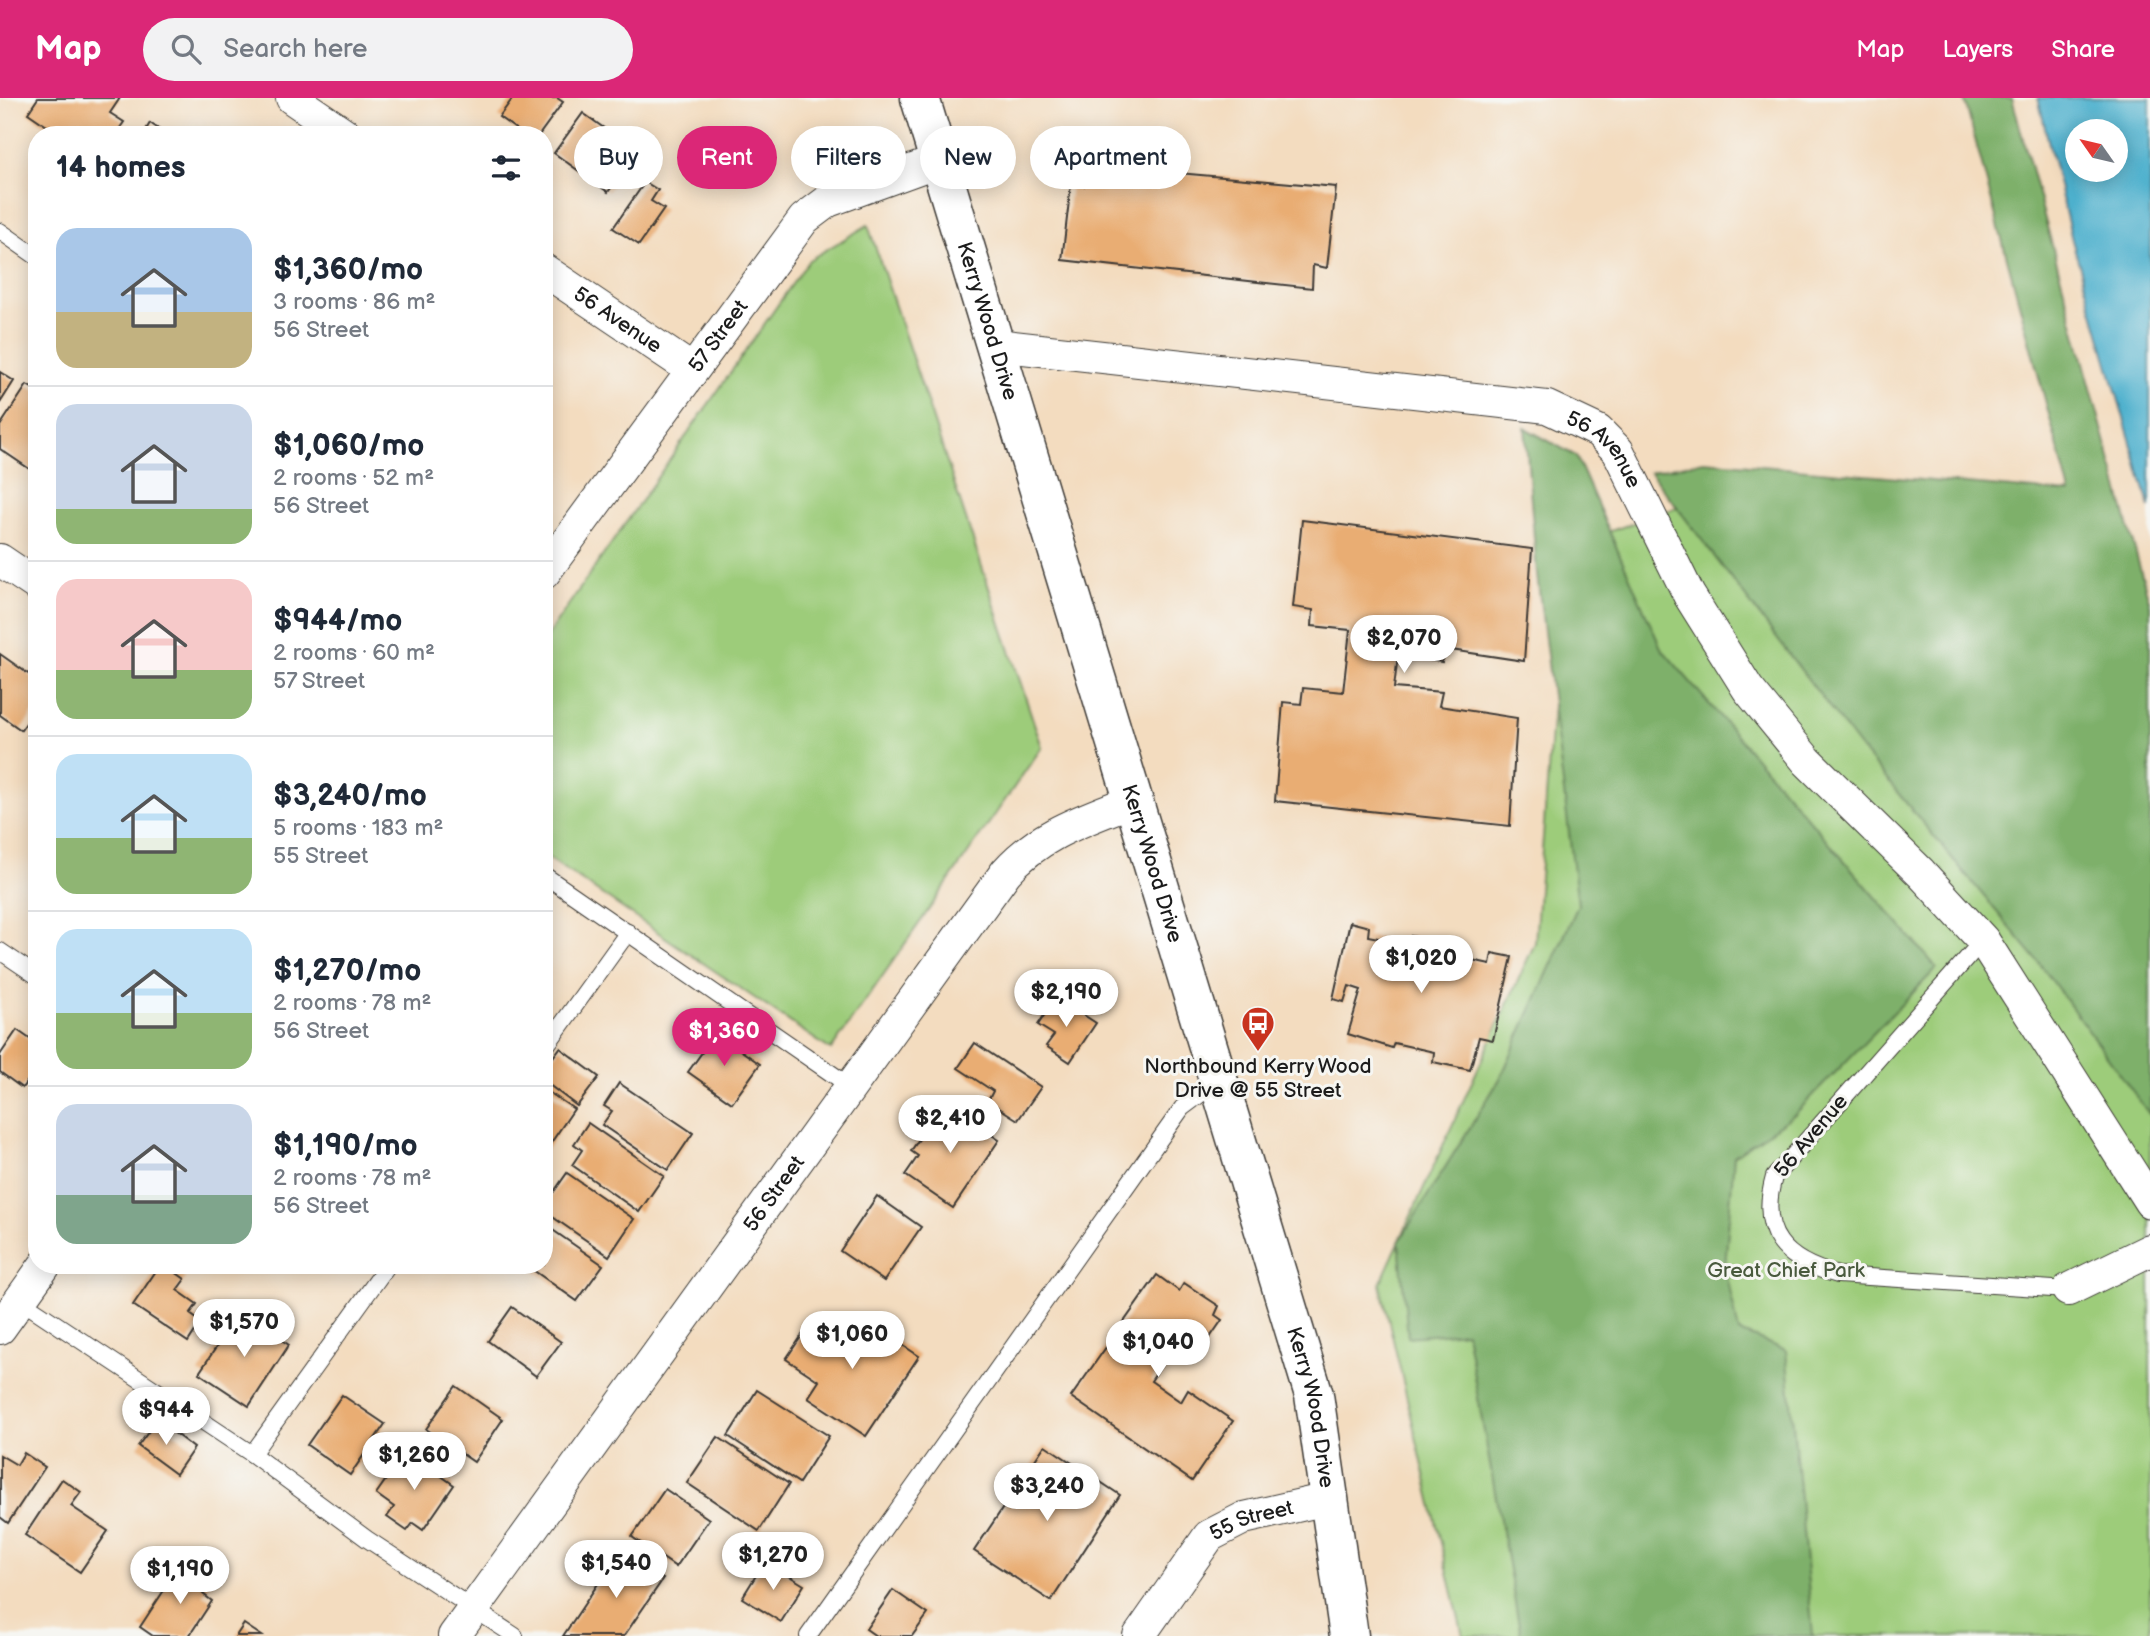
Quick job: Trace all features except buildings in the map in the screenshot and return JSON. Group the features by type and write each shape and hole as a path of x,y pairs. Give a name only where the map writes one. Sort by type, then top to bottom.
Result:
{"street":[{"path":"292,98 333,126"},
{"name":"Kerry Wood Drive","path":"920,98 928,126"},
{"name":"57 Street","path":"553,561 792,232 817,207 920,168"},
{"name":"Kerry Wood Drive","path":"947,189 1314,1395 1332,1498 1349,1636"},
{"name":"56 Avenue","path":"553,276 691,369"},
{"name":"56 Avenue","path":"996,345 1547,407 1598,431 1618,451 1689,594 1748,689 1807,761 1929,881 1983,940 2150,1202"},
{"path":"0,560 28,579"},
{"name":"56 Street","path":"454,1636 1020,856 1043,838 1134,800"},
{"name":"56 Avenue","path":"2068,1290 2150,1250"},
{"path":"0,1328 39,1274"},
{"name":"55 Street","path":"1139,1636 1209,1536 1244,1518 1332,1498"}],"lane":[{"path":"0,232 28,251"},
{"path":"553,881 851,1087"},
{"path":"553,1036 628,932"},
{"name":"56 Avenue","path":"1983,940 1779,1170 1769,1195 1767,1215 1775,1234 1790,1254 1804,1264 1838,1275 2068,1290"},
{"path":"0,951 28,970"},
{"path":"808,1636 1182,1108 1218,1081"},
{"path":"252,1454 382,1274"},
{"path":"20,1300 252,1454 367,1539 515,1636"}],"green space":[{"path":"1964,98 2012,98 2150,605 2150,1115 2037,960 1862,750 1650,472 1704,461 2070,493"},
{"path":"868,225 1042,747 831,1050 553,861 553,627 809,260"},
{"path":"1525,428 1576,456 1661,648 1937,968 1795,1114 1734,1156 1725,1267 1739,1332 1786,1350 1813,1636 1521,1636 1466,1332 1408,1337 1399,1242 1501,1077 1578,905 1537,575"},
{"name":"Great Chief Park","path":"1727,490 2150,692 2150,1636 1463,1636 1380,1284 1535,943 1565,547"}],"water":[{"path":"2038,98 2150,98 2150,508 2072,240"}],"place":[{"name":"Northbound Kerry Wood Drive @ 55 Street","path":"1258,1053"}]}
